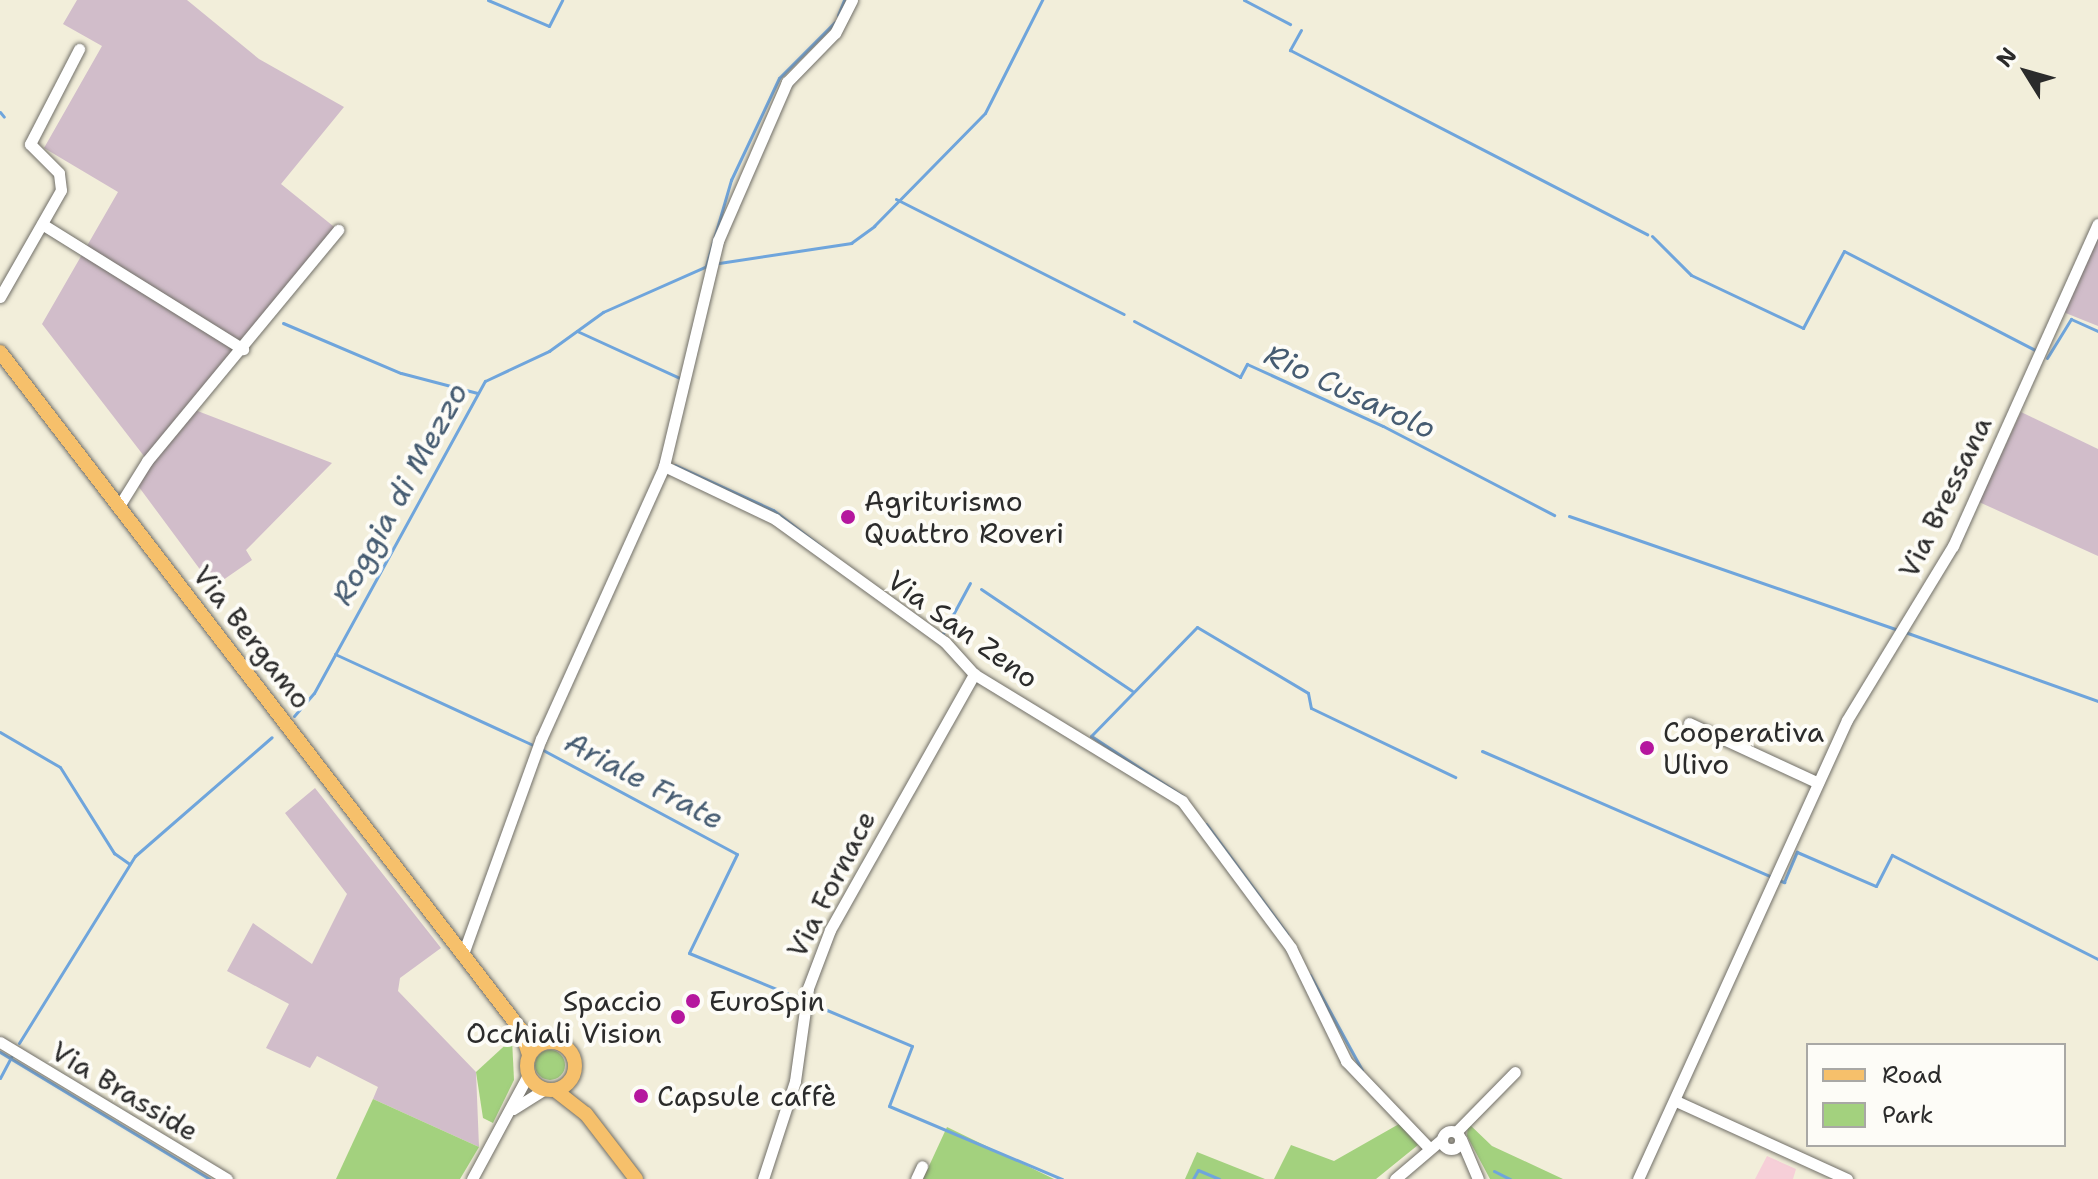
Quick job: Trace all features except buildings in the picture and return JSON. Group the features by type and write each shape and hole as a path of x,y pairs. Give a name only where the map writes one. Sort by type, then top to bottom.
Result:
{"main road":[{"name":"Via Bergamo","path":"0,352 521,1030 529,1055 528,1075 586,1114"},
{"name":"Via Bergamo","path":"521,1030 571,1052 569,1082 586,1114 636,1179"},
{"path":"529,1055 546,1042"},
{"path":"550,1090 569,1082"}],"street":[{"path":"463,954 541,739 664,466 718,241 787,82 835,33 852,0"},
{"path":"0,297 63,185 32,152 31,135 79,49"},
{"path":"42,224 243,349"},
{"name":"Via Bressana","path":"1638,1179 1676,1101 1677,1080 1847,720 1953,546 2098,224"},
{"path":"119,506 147,461 243,349 338,230"},
{"name":"Via San Zeno","path":"664,466 805,538 945,642 974,674 1182,801 1291,948 1346,1061 1429,1148"},
{"name":"Via Fornace","path":"763,1179 795,1081 808,988 830,930 974,674"},
{"path":"1689,723 1818,783"},
{"name":"Via Brasside","path":"0,1042 227,1179"},
{"path":"1395,1179 1419,1160 1447,1146 1515,1072"},
{"path":"472,1179 513,1109 528,1075"},
{"path":"513,1109 550,1090"},
{"path":"1676,1101 1847,1179"},
{"path":"1458,1136 1478,1179"},
{"path":"1419,1160 1429,1148 1447,1146 1471,1165"},
{"path":"916,1179 922,1166"}],"shaded area":[{"path":"77,0 187,0 259,59 344,107 281,184 338,230 195,410 332,463 246,550 252,560 213,587 133,479 147,460 42,324 118,192 44,148 102,46 63,24"},
{"path":"2098,233 2098,326 2063,312"},
{"path":"2021,412 2098,449 2098,556 1979,502"},
{"path":"315,788 441,948 400,978 398,991 476,1072 479,1147 373,1099 378,1087 317,1056 310,1068 266,1048 289,1004 227,971 253,923 312,964 347,894 285,813"},
{"path":"1767,1156 1796,1169 1793,1179 1755,1179"}],"green space":[{"path":"512,1039 514,1080 493,1123 483,1118 476,1072"},
{"path":"550,1050 561,1054 565,1065 561,1076 550,1080 539,1076 535,1065 539,1054"},
{"path":"373,1099 479,1147 460,1179 336,1179"},
{"path":"1468,1123 1492,1146 1563,1179 1490,1179 1467,1136"},
{"path":"1399,1124 1418,1145 1376,1179 1274,1179 1291,1145 1334,1161"},
{"path":"947,1127 1054,1179 923,1179"},
{"path":"1197,1152 1265,1179 1185,1179"}],"waterway":[{"path":"488,0 549,26 562,0"},
{"path":"838,15 844,0"},
{"name":"Roggia di Mezzo","path":"719,263 851,243 874,226 985,113 1042,0"},
{"path":"1244,0 1290,24"},
{"path":"706,266 731,180 779,78 835,22"},
{"path":"1301,30 1290,50 1647,234"},
{"path":"0,112 4,117"},
{"name":"Rio Cusarolo","path":"896,199 1124,314"},
{"path":"1652,236 1691,275 1803,328 1844,251 2035,350"},
{"name":"Roggia di Mezzo","path":"294,716 314,693 485,381 549,351 603,312 707,266"},
{"path":"2047,358 2071,319 2098,331"},
{"name":"Rio Cusarolo","path":"1134,321 1240,377 1247,364 1383,426 1554,515"},
{"path":"283,323 401,373 477,393"},
{"path":"577,331 682,379"},
{"path":"675,465 773,510 824,549"},
{"name":"Rio Cusarolo","path":"1569,516 1896,629"},
{"path":"942,635 970,583"},
{"path":"981,589 1132,691"},
{"path":"1184,797 1091,736 1197,627 1308,693 1311,708 1455,777"},
{"name":"Rio Cusarolo","path":"1905,632 2098,701"},
{"name":"Ariale Frate","path":"335,654 531,744"},
{"path":"0,732 60,767 114,853 130,864"},
{"name":"Roggia di Mezzo","path":"19,1043 135,856 272,737"},
{"name":"Ariale Frate","path":"543,750 737,854 689,953 798,998"},
{"path":"1482,751 1770,876"},
{"path":"1206,824 1287,934"},
{"path":"1776,879 1784,882 1797,852 1876,886 1892,855 2098,959"},
{"path":"1310,975 1362,1070"},
{"name":"Ariale Frate","path":"815,1005 912,1046 889,1106 1062,1179"},
{"path":"0,1052 210,1179"},
{"name":"Roggia di Mezzo","path":"0,1078 11,1057"},
{"name":"Ariale Frate","path":"1193,1179 1198,1170 1219,1179"},
{"path":"1494,1171 1510,1179"}],"place":[{"name":"Agriturismo Quattro Roveri","path":"848,517"},
{"name":"Cooperativa Ulivo","path":"1647,748"},
{"name":"EuroSpin","path":"693,1001"},
{"name":"Spaccio Occhiali Vision","path":"678,1017"},
{"name":"Capsule caffè","path":"641,1096"}]}
